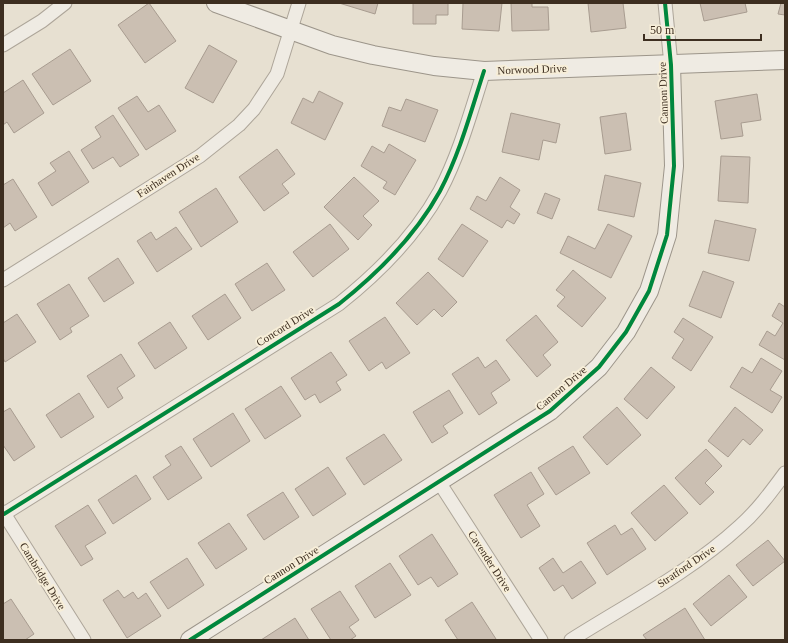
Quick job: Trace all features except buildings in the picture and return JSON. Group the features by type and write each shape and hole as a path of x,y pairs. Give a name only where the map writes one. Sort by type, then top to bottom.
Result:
{"street":[{"path":"3,45 42,21 65,3"},
{"name":"Norwood Drive","path":"216,3 332,45 373,55 434,66 484,71 785,60"},
{"name":"Fairhaven Drive","path":"3,280 200,156 239,125 254,109 277,74 299,3"},
{"name":"Cannon Drive","path":"190,640 439,482 555,406 599,367 626,332 645,298 667,235 674,166 671,64 665,3"},
{"name":"Concord Drive","path":"4,513 339,304 368,280 390,258 418,224 440,191 456,154 484,71"},
{"name":"Stratford Drive","path":"571,640 675,575 713,548 740,526 768,497 785,473"},
{"name":"Cavender Drive","path":"439,482 541,640"},
{"name":"Cambridge Drive","path":"4,513 84,640"}],"cycle path":[{"path":"190,640 550,411 599,367 626,332 649,291 667,235 674,166 671,65 665,3"},
{"path":"4,514 339,304 354,292 382,266 408,238 420,223 440,191 459,147 484,71"}]}
